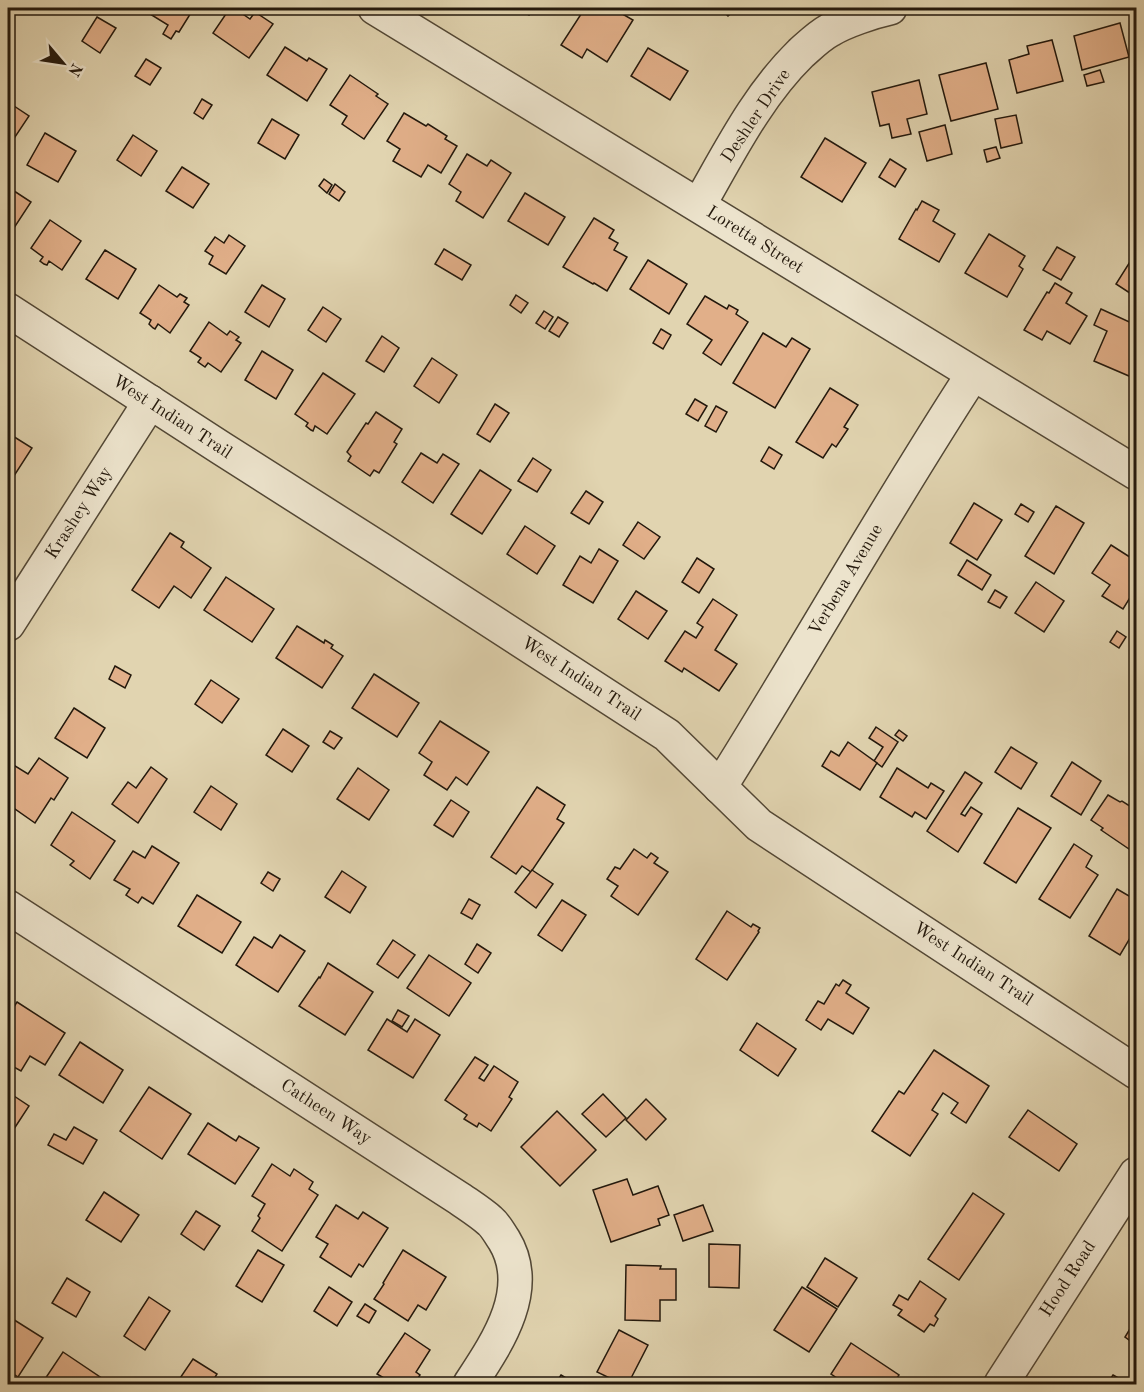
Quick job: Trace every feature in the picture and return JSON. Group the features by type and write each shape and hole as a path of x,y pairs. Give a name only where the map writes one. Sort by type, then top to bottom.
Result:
{"street":[{"name":"Loretta Street","path":"375,8 1137,472"},
{"name":"Deshler Drive","path":"699,205 752,114 791,63 829,30 890,8"},
{"name":"West Indian Trail","path":"8,310 667,735 759,825 1137,1072"},
{"name":"Verbena Avenue","path":"720,787 920,455 973,374"},
{"name":"Krashey Way","path":"8,624 150,402"},
{"name":"Catheen Way","path":"8,907 460,1199 490,1221 507,1246 514,1265 515,1285 512,1305 502,1332 470,1384"},
{"name":"Hood Road","path":"1001,1384 1137,1174"}],"building":[{"path":"154,8 194,8 179,32 176,31 171,39 163,34 168,25 150,14"},
{"path":"230,8 234,8 250,19 255,12 273,24 249,58 213,33"},
{"path":"518,8 534,8 529,15"},
{"path":"585,8 612,8 633,20 607,62 587,49 582,58 561,45"},
{"path":"720,8 737,8 728,16"},
{"path":"97,17 116,28 100,53 82,41"},
{"path":"1120,23 1129,57 1082,70 1074,36"},
{"path":"1052,40 1063,81 1017,93 1009,60 1029,54 1027,46"},
{"path":"285,47 307,61 309,58 327,69 307,101 267,75"},
{"path":"648,48 688,71 670,100 631,76"},
{"path":"146,59 161,68 150,85 135,76"},
{"path":"986,63 998,109 951,121 939,75"},
{"path":"1100,70 1104,82 1087,86 1084,75"},
{"path":"350,75 378,94 376,96 388,104 364,139 342,124 347,116 330,105"},
{"path":"919,80 927,114 907,119 911,134 892,138 889,124 880,126 872,92"},
{"path":"202,99 212,105 203,119 194,113"},
{"path":"8,102 29,116 13,140 8,136"},
{"path":"404,113 426,126 428,124 447,136 445,139 457,146 441,173 428,165 421,177 393,161 400,149 387,141"},
{"path":"1016,115 1022,143 1001,148 995,119"},
{"path":"272,119 299,135 285,159 258,143"},
{"path":"945,125 952,154 927,161 919,132"},
{"path":"45,133 76,151 58,182 27,165"},
{"path":"133,135 157,151 141,176 117,160"},
{"path":"825,138 866,163 842,202 801,177"},
{"path":"996,147 1000,158 987,162 984,150"},
{"path":"467,154 487,166 491,160 511,173 483,218 456,201 461,192 449,184"},
{"path":"890,159 906,169 895,187 879,177"},
{"path":"182,167 209,184 193,208 166,191"},
{"path":"324,179 332,185 327,193 319,186"},
{"path":"335,184 345,192 339,201 329,194"},
{"path":"8,187 31,202 12,231 8,228"},
{"path":"525,193 565,217 548,245 508,221"},
{"path":"922,201 939,210 933,221 955,234 939,262 899,239"},
{"path":"594,218 614,230 609,238 618,243 614,250 627,257 607,291 563,267"},
{"path":"50,220 81,241 62,270 49,261 47,265 44,264 40,261 43,257 31,248"},
{"path":"989,234 1025,256 1019,266 1023,269 1007,297 965,273"},
{"path":"229,235 245,246 226,274 209,264 213,256 205,251 215,237 224,243"},
{"path":"1057,247 1075,257 1061,280 1043,270"},
{"path":"444,249 471,265 462,280 435,264"},
{"path":"105,250 136,269 118,299 86,279"},
{"path":"1133,257 1136,259 1136,297 1116,284"},
{"path":"648,260 687,284 669,314 630,289"},
{"path":"1055,283 1072,293 1066,303 1087,316 1070,344 1047,331 1042,340 1024,330"},
{"path":"159,285 177,297 180,294 187,298 184,302 189,305 170,333 158,324 155,329 153,328 149,324 151,320 140,313"},
{"path":"262,285 285,299 269,327 245,312"},
{"path":"516,295 528,303 521,313 510,305"},
{"path":"705,296 727,309 729,305 738,310 736,314 748,322 721,365 703,353 712,340 687,324"},
{"path":"323,307 341,319 326,342 308,330"},
{"path":"1101,309 1136,325 1136,379 1094,361 1107,331 1094,325"},
{"path":"544,311 553,317 545,329 536,323"},
{"path":"558,317 568,323 559,337 549,331"},
{"path":"209,322 227,335 230,331 239,337 236,340 241,343 221,372 208,363 205,367 198,362 201,358 190,351"},
{"path":"661,329 671,335 663,349 653,343"},
{"path":"763,333 786,347 792,338 810,349 775,408 733,383"},
{"path":"382,336 399,348 384,372 366,361"},
{"path":"262,351 293,370 276,399 245,380"},
{"path":"432,358 457,375 439,403 414,386"},
{"path":"323,373 355,394 327,434 315,426 313,431 311,430 306,426 308,423 295,414"},
{"path":"830,388 858,405 844,427 848,429 836,447 832,444 823,458 796,442"},
{"path":"695,399 707,406 698,421 686,414"},
{"path":"495,404 509,413 490,442 477,434"},
{"path":"716,406 727,412 716,432 705,426"},
{"path":"376,412 402,429 394,442 397,444 379,473 374,470 370,476 348,461 351,456 347,452"},
{"path":"8,433 32,448 12,479 9,477 8,480"},
{"path":"769,447 782,455 774,469 761,461"},
{"path":"421,453 437,463 443,454 459,464 433,503 402,482"},
{"path":"533,458 551,470 537,492 518,481"},
{"path":"480,470 511,490 482,534 451,514"},
{"path":"586,491 603,502 589,524 571,513"},
{"path":"974,503 1002,520 977,560 950,543"},
{"path":"1021,504 1034,512 1028,522 1015,514"},
{"path":"1056,506 1084,523 1054,574 1025,556"},
{"path":"638,522 660,537 644,559 623,545"},
{"path":"525,526 555,546 537,574 507,554"},
{"path":"170,533 184,542 181,547 211,568 191,598 174,586 159,608 132,590"},
{"path":"1111,545 1136,561 1136,588 1123,609 1102,596 1110,585 1092,573"},
{"path":"599,549 618,561 593,603 563,585 580,556 591,563"},
{"path":"697,558 714,569 699,593 682,582"},
{"path":"967,560 991,575 982,590 958,575"},
{"path":"226,577 274,609 252,642 204,610"},
{"path":"1036,582 1064,601 1044,632 1015,613"},
{"path":"995,590 1007,597 1000,608 988,602"},
{"path":"636,591 667,611 648,639 618,619"},
{"path":"713,599 737,615 715,650 737,664 719,691 684,668 682,672 665,661 685,631 696,638 703,627 697,623"},
{"path":"297,626 324,643 325,640 333,645 331,648 343,656 322,688 276,658"},
{"path":"1117,631 1126,637 1119,648 1110,642"},
{"path":"115,666 131,675 125,688 109,679"},
{"path":"374,674 419,703 397,737 352,708"},
{"path":"211,680 239,699 222,723 195,704"},
{"path":"74,708 105,728 87,758 55,738"},
{"path":"440,721 489,752 467,785 456,777 447,790 424,775 432,762 419,753"},
{"path":"876,727 898,742 882,767 874,761 883,747 869,738"},
{"path":"283,729 309,746 292,772 266,755"},
{"path":"899,730 907,736 903,741 895,735"},
{"path":"330,731 342,738 334,749 323,742"},
{"path":"848,742 877,763 860,790 822,766 831,751 839,756"},
{"path":"1011,747 1037,763 1021,789 995,772"},
{"path":"39,758 68,778 54,800 51,798 35,823 8,804 8,770 12,764 28,774"},
{"path":"1072,762 1101,781 1081,815 1051,796"},
{"path":"151,767 167,779 138,823 112,804 128,782 136,788"},
{"path":"358,768 389,790 369,820 337,799"},
{"path":"897,768 928,788 931,783 944,791 926,819 915,812 912,817 880,797"},
{"path":"965,772 982,783 961,814 965,816 971,807 982,814 958,852 927,831"},
{"path":"211,786 237,804 221,830 194,812"},
{"path":"537,787 565,805 557,819 564,823 531,872 522,866 516,874 491,857"},
{"path":"1108,795 1136,810 1136,838 1129,849 1101,830 1103,828 1091,820"},
{"path":"451,800 469,812 453,837 434,825"},
{"path":"1018,808 1051,828 1016,883 984,863"},
{"path":"72,812 115,841 90,879 70,865 74,861 51,845"},
{"path":"1074,844 1092,856 1086,867 1098,875 1070,918 1039,899"},
{"path":"152,846 179,863 153,904 142,897 138,903 126,895 130,889 114,880 133,851 145,858"},
{"path":"634,849 647,858 651,853 658,858 654,863 668,872 638,915 611,896 618,886 607,879 615,867 620,869"},
{"path":"532,870 553,884 536,908 515,892"},
{"path":"342,871 366,887 350,913 325,897"},
{"path":"268,872 280,879 273,891 261,883"},
{"path":"1117,889 1136,900 1130,912 1136,916 1136,928 1120,955 1089,936"},
{"path":"197,895 241,922 222,953 178,926"},
{"path":"469,899 480,905 472,919 461,913"},
{"path":"562,900 586,915 562,951 538,935"},
{"path":"727,911 751,927 753,924 760,928 727,980 696,959"},
{"path":"280,935 305,951 278,992 236,965 254,937 272,948"},
{"path":"393,940 415,955 398,978 377,964"},
{"path":"477,944 491,953 478,973 465,964"},
{"path":"429,955 471,983 449,1016 407,988"},
{"path":"328,963 373,992 345,1035 299,1006"},
{"path":"843,980 851,985 846,993 869,1008 853,1034 828,1019 821,1030 806,1020 818,1001 824,1004 836,984 839,986"},
{"path":"17,1002 65,1033 45,1065 30,1056 21,1071 14,1067 8,1078 8,1016"},
{"path":"398,1010 409,1016 402,1027 392,1021"},
{"path":"387,1019 407,1032 415,1019 440,1035 413,1078 368,1050"},
{"path":"757,1023 796,1049 778,1076 740,1050"},
{"path":"80,1042 123,1070 103,1103 59,1075"},
{"path":"934,1050 989,1086 966,1123 951,1113 958,1103 943,1093 932,1110 938,1114 910,1156 872,1131 899,1091 904,1094"},
{"path":"475,1057 488,1065 479,1078 484,1081 494,1066 518,1082 509,1097 512,1099 491,1131 479,1123 477,1127 464,1119 467,1115 445,1100"},
{"path":"149,1087 191,1114 162,1159 120,1131"},
{"path":"8,1092 29,1106 10,1135 8,1133"},
{"path":"603,1094 626,1118 606,1137 582,1114"},
{"path":"646,1099 666,1119 646,1140 626,1120"},
{"path":"1028,1110 1077,1144 1059,1171 1009,1137"},
{"path":"557,1111 596,1150 560,1186 521,1147"},
{"path":"208,1123 236,1141 239,1136 259,1148 235,1184 188,1154"},
{"path":"74,1127 97,1140 83,1164 48,1145 54,1134 66,1140"},
{"path":"272,1164 290,1176 294,1169 313,1182 309,1189 318,1195 282,1251 252,1231 265,1204 252,1196"},
{"path":"627,1179 633,1195 658,1186 669,1215 658,1219 660,1225 611,1242 593,1190"},
{"path":"104,1192 139,1215 121,1242 86,1220"},
{"path":"973,1193 1004,1214 959,1280 928,1259"},
{"path":"336,1205 358,1219 363,1212 388,1228 363,1267 359,1264 351,1277 320,1257 328,1244 316,1237"},
{"path":"703,1205 713,1231 683,1241 674,1215"},
{"path":"196,1211 220,1226 204,1250 181,1234"},
{"path":"709,1244 740,1245 739,1288 709,1287"},
{"path":"258,1250 284,1265 262,1302 236,1286"},
{"path":"403,1250 446,1277 426,1310 418,1305 408,1321 374,1299"},
{"path":"825,1258 857,1278 838,1307 807,1287"},
{"path":"626,1265 676,1269 676,1300 660,1300 660,1321 625,1320"},
{"path":"67,1278 90,1292 76,1317 52,1303"},
{"path":"920,1281 946,1299 935,1316 938,1319 934,1326 930,1324 924,1332 898,1315 902,1310 893,1305 899,1295 908,1300"},
{"path":"329,1287 352,1302 337,1326 314,1311"},
{"path":"802,1287 837,1309 809,1352 774,1330"},
{"path":"149,1297 170,1311 145,1350 124,1336"},
{"path":"365,1304 376,1311 369,1323 357,1316"},
{"path":"8,1316 43,1338 18,1377 8,1370"},
{"path":"1136,1319 1136,1345 1125,1337"},
{"path":"619,1330 648,1345 628,1384 622,1384 597,1372"},
{"path":"405,1333 430,1350 416,1372 420,1375 414,1384 394,1384 377,1374"},
{"path":"851,1343 899,1375 893,1384 846,1384 831,1374"},
{"path":"63,1352 103,1379 99,1384 47,1384 43,1382"},
{"path":"193,1359 217,1374 211,1384 176,1384"},
{"path":"561,1375 576,1384 555,1384"},
{"path":"1113,1375 1129,1384 1107,1384"}]}
